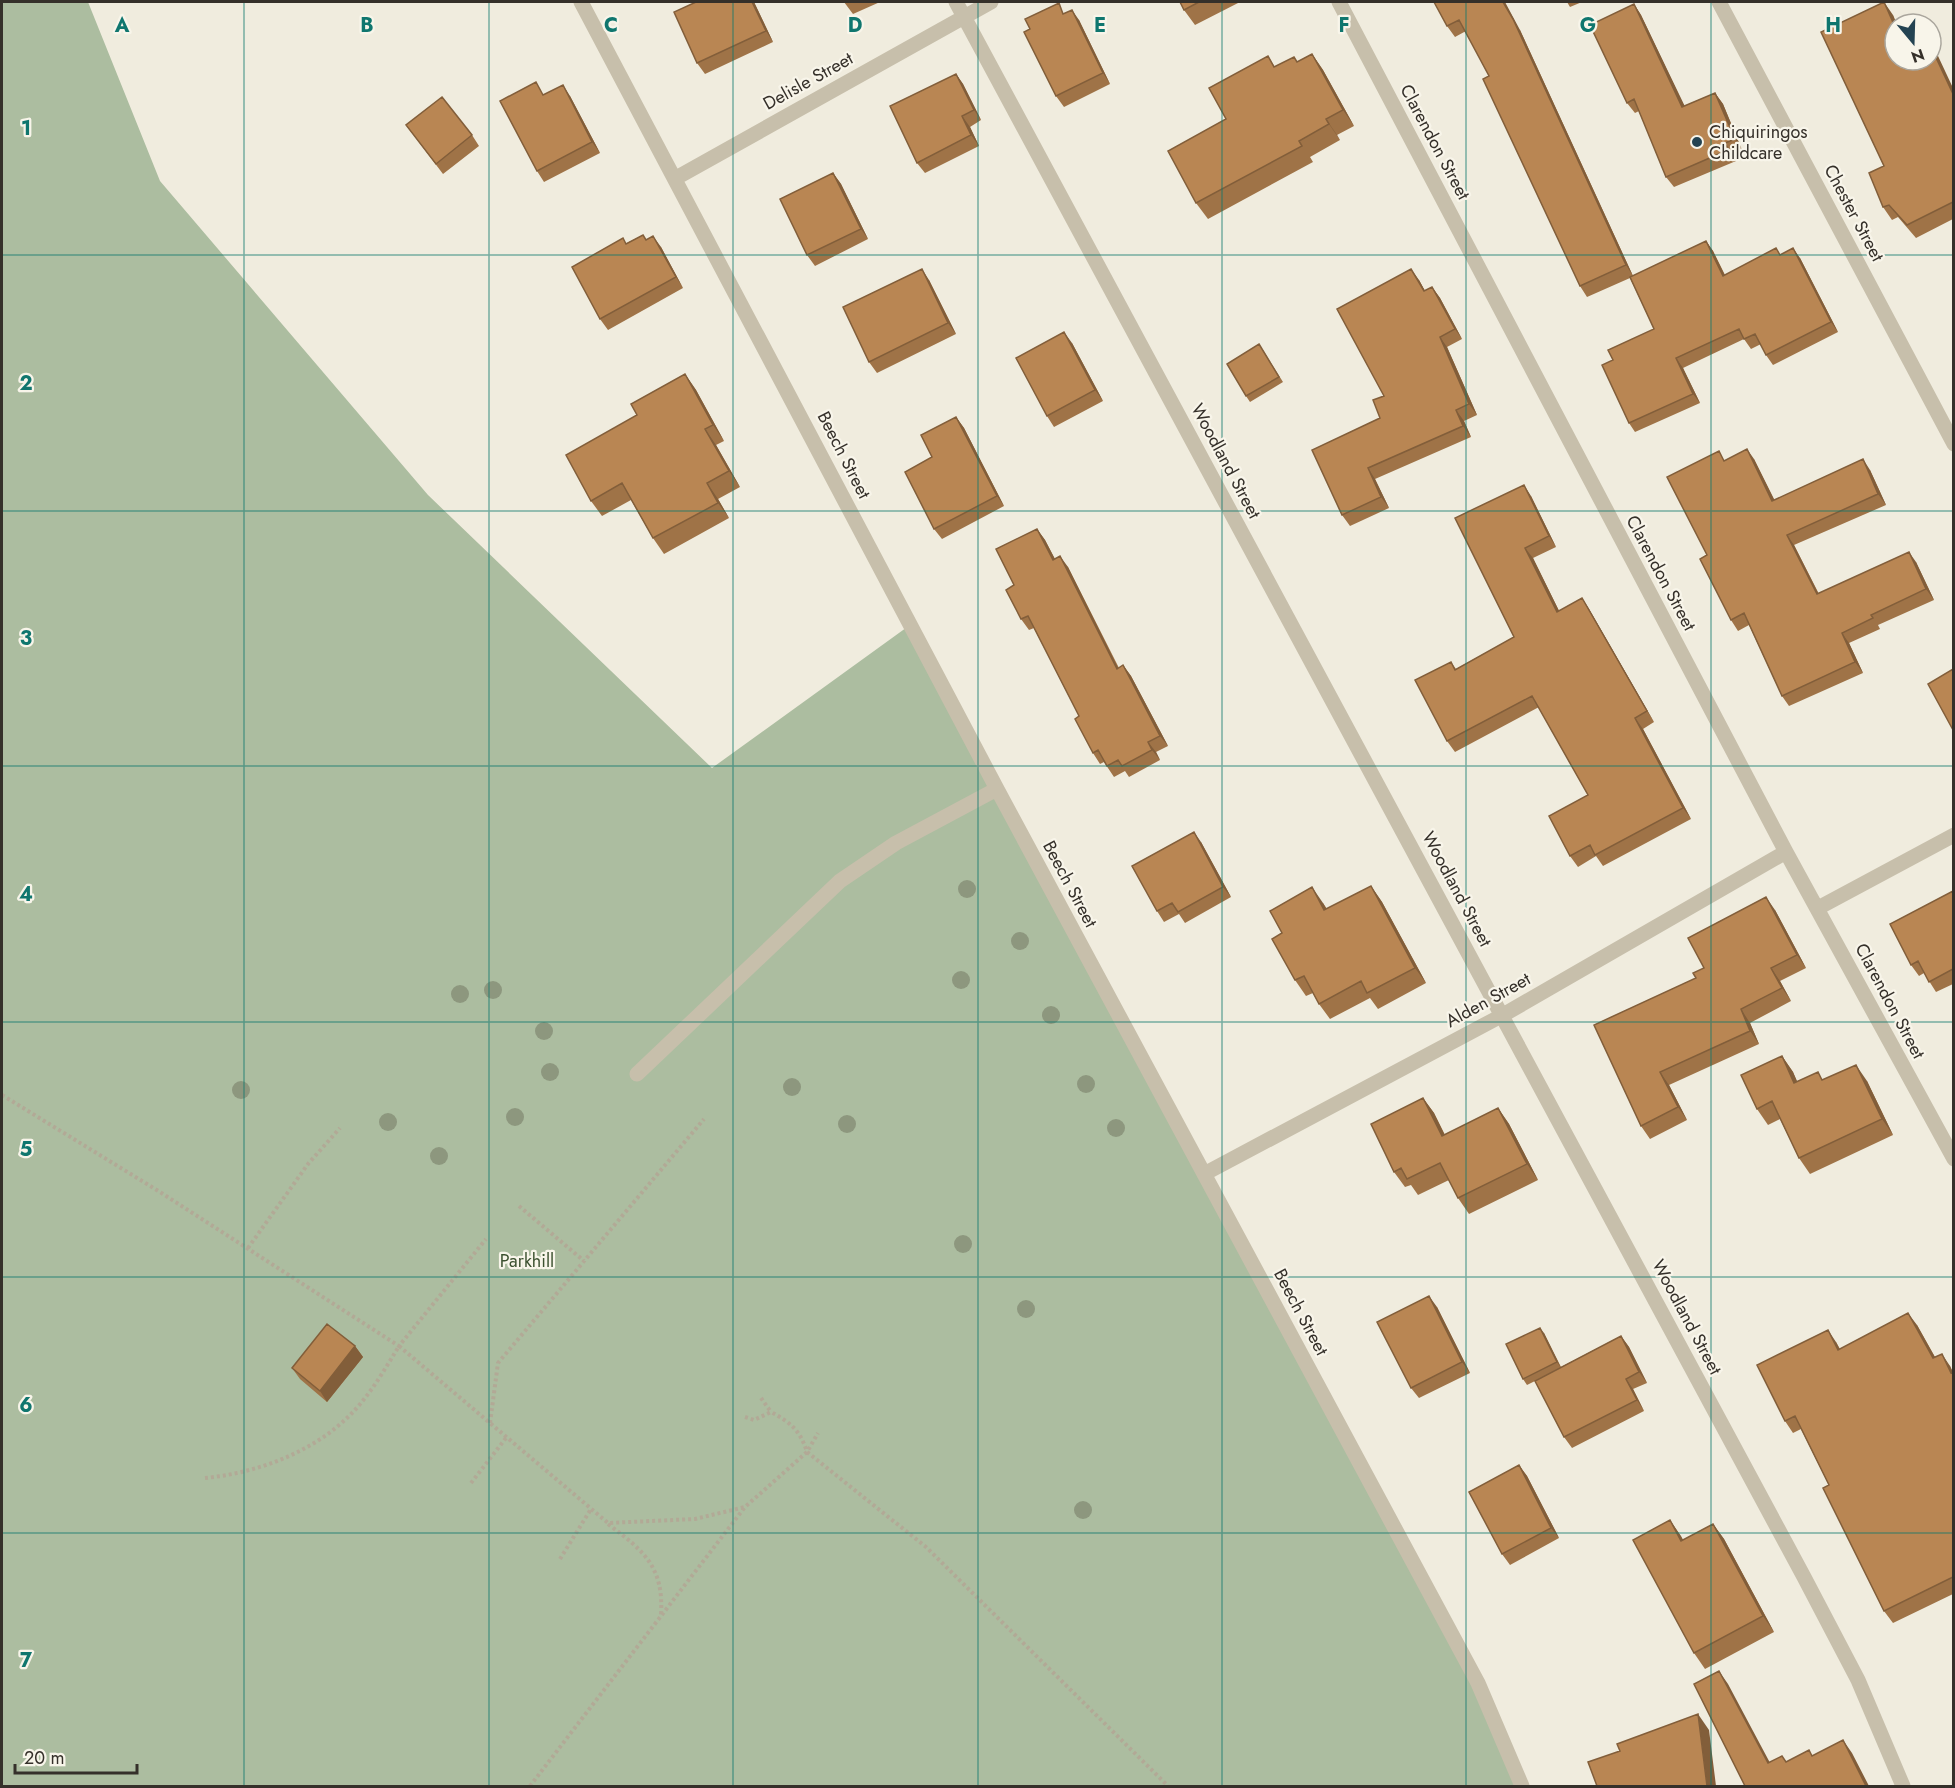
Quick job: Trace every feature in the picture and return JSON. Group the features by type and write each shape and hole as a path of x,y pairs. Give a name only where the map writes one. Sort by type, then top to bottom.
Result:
{"street":[{"name":"Beech Street","path":"581,2 997,789 1478,1683 1522,1786"},
{"name":"Woodland Street","path":"956,2 1841,1646 1877,1721 1903,1786"},
{"name":"Delisle Street","path":"676,178 991,2"},
{"name":"Clarendon Street","path":"1339,2 1786,852 1953,1159"},
{"name":"Chester Street","path":"1719,2 1953,444"},
{"path":"636,1074 840,880 896,843 997,789"},
{"path":"1818,908 1953,835"},
{"name":"Alden Street","path":"1204,1174 1503,1016 1786,852"}],"path":[{"path":"2,1095 248,1248 399,1346 608,1524 640,1547 653,1565 662,1595 661,1616"},
{"path":"490,1424 498,1363 704,1119"},
{"path":"248,1248 308,1164 340,1128"},
{"path":"519,1206 584,1261"},
{"path":"204,1478 259,1467 324,1438 352,1413 399,1346 486,1239"},
{"path":"593,1250 598,1254"},
{"path":"573,1274 578,1278"},
{"path":"761,1398 771,1412 792,1424 801,1434 807,1452 926,1547 1168,1786"},
{"path":"745,1417 754,1420 771,1412"},
{"path":"530,1786 745,1507 807,1452 818,1433"},
{"path":"471,1483 507,1438"},
{"path":"608,1524 695,1519 745,1507"},
{"path":"560,1559 591,1509"}],"green space":[{"name":"Parkhill","path":"2,2 88,2 160,181 428,495 712,768 910,625 1394,1525 1522,1786 2,1786"}],"building":[{"path":"696,2 752,2 766,31 697,63 674,12"},
{"path":"1180,2 1199,2 1184,10"},
{"path":"1434,2 1503,2 1513,19 1626,265 1580,286 1483,79 1489,76 1459,20 1447,26"},
{"path":"1884,2 1888,12 1883,12 1883,72 1943,72 1953,94 1953,202 1907,225 1889,205 1883,207 1869,173 1884,166 1821,32"},
{"path":"1059,3 1063,14 1072,10 1103,73 1056,96 1024,32 1030,29 1025,19"},
{"path":"1634,4 1682,107 1715,93 1735,139 1725,143 1728,150 1666,177 1634,99 1627,103 1590,25"},
{"path":"1312,54 1343,110 1326,119 1329,124 1299,141 1302,146 1196,203 1168,151 1226,119 1209,88 1268,56 1274,67 1294,57 1297,62"},
{"path":"956,74 974,110 962,116 971,135 917,163 890,106"},
{"path":"536,82 543,95 563,85 592,142 537,171 500,101"},
{"path":"442,97 472,135 436,164 406,125"},
{"path":"833,173 861,229 807,255 780,199"},
{"path":"643,235 646,240 653,236 676,277 600,319 572,267 623,238 626,244"},
{"path":"1706,241 1723,276 1776,248 1780,255 1793,248 1831,322 1766,355 1755,334 1744,339 1739,329 1676,358 1693,394 1629,423 1602,365 1613,360 1608,350 1654,329 1630,277"},
{"path":"922,269 948,323 869,362 843,307"},
{"path":"1411,269 1424,291 1432,287 1455,329 1440,337 1469,404 1456,410 1463,426 1368,468 1381,497 1342,515 1312,450 1380,418 1373,400 1384,396 1337,309"},
{"path":"1064,332 1095,390 1047,416 1016,358"},
{"path":"1259,344 1279,377 1246,396 1227,364"},
{"path":"685,374 713,425 705,429 729,471 707,483 718,503 653,538 622,483 591,501 566,455 637,415 631,404"},
{"path":"956,417 997,496 934,529 905,472 932,457 921,435"},
{"path":"1747,449 1772,501 1863,459 1878,494 1787,535 1817,594 1909,552 1926,589 1871,615 1873,618 1842,633 1855,662 1782,696 1744,613 1731,620 1700,559 1707,555 1667,477 1719,451 1724,461"},
{"path":"1524,485 1549,536 1525,548 1557,612 1582,598 1647,711 1635,718 1683,808 1595,855 1590,845 1570,856 1549,816 1588,795 1532,696 1447,741 1415,680 1451,662 1455,670 1514,637 1455,518"},
{"path":"1037,529 1053,560 1060,556 1117,669 1123,665 1160,736 1148,742 1152,750 1122,766 1118,760 1107,766 1098,750 1093,753 1075,719 1079,716 1028,616 1021,619 1006,590 1014,585 996,549"},
{"path":"1953,669 1953,730 1928,684"},
{"path":"1194,832 1223,887 1178,912 1172,903 1157,911 1132,866"},
{"path":"1371,886 1415,968 1367,993 1361,981 1319,1004 1304,976 1295,980 1272,939 1282,933 1270,911 1312,887 1324,910"},
{"path":"1953,891 1953,969 1929,982 1918,961 1911,965 1890,924"},
{"path":"1766,897 1797,955 1771,968 1782,988 1741,1009 1750,1031 1660,1072 1678,1107 1641,1126 1594,1025 1696,978 1693,973 1704,968 1688,938"},
{"path":"1782,1056 1794,1083 1818,1072 1822,1080 1856,1065 1882,1119 1799,1158 1772,1101 1757,1109 1741,1075"},
{"path":"1423,1098 1442,1136 1498,1108 1527,1164 1458,1198 1440,1163 1407,1179 1401,1168 1394,1172 1371,1124"},
{"path":"1429,1296 1462,1362 1411,1388 1377,1322"},
{"path":"1908,1313 1933,1358 1942,1354 1951,1373 1953,1372 1953,1577 1884,1611 1823,1488 1829,1485 1795,1416 1785,1421 1757,1365 1828,1330 1838,1350"},
{"path":"327,1324 355,1346 320,1391 292,1368"},
{"path":"1540,1328 1557,1362 1523,1379 1506,1344"},
{"path":"1621,1336 1639,1372 1626,1379 1637,1400 1564,1437 1535,1381"},
{"path":"1519,1465 1551,1528 1502,1554 1469,1492"},
{"path":"1670,1520 1681,1541 1713,1524 1763,1616 1694,1653 1633,1540"},
{"path":"1719,1671 1768,1763 1782,1756 1786,1762 1809,1750 1812,1756 1843,1740 1866,1786 1745,1786 1694,1684"},
{"path":"1698,1714 1707,1786 1597,1786 1588,1762 1620,1751 1617,1744"}],"place":[{"name":"Chiquiringos Childcare","path":"1697,142"}]}
